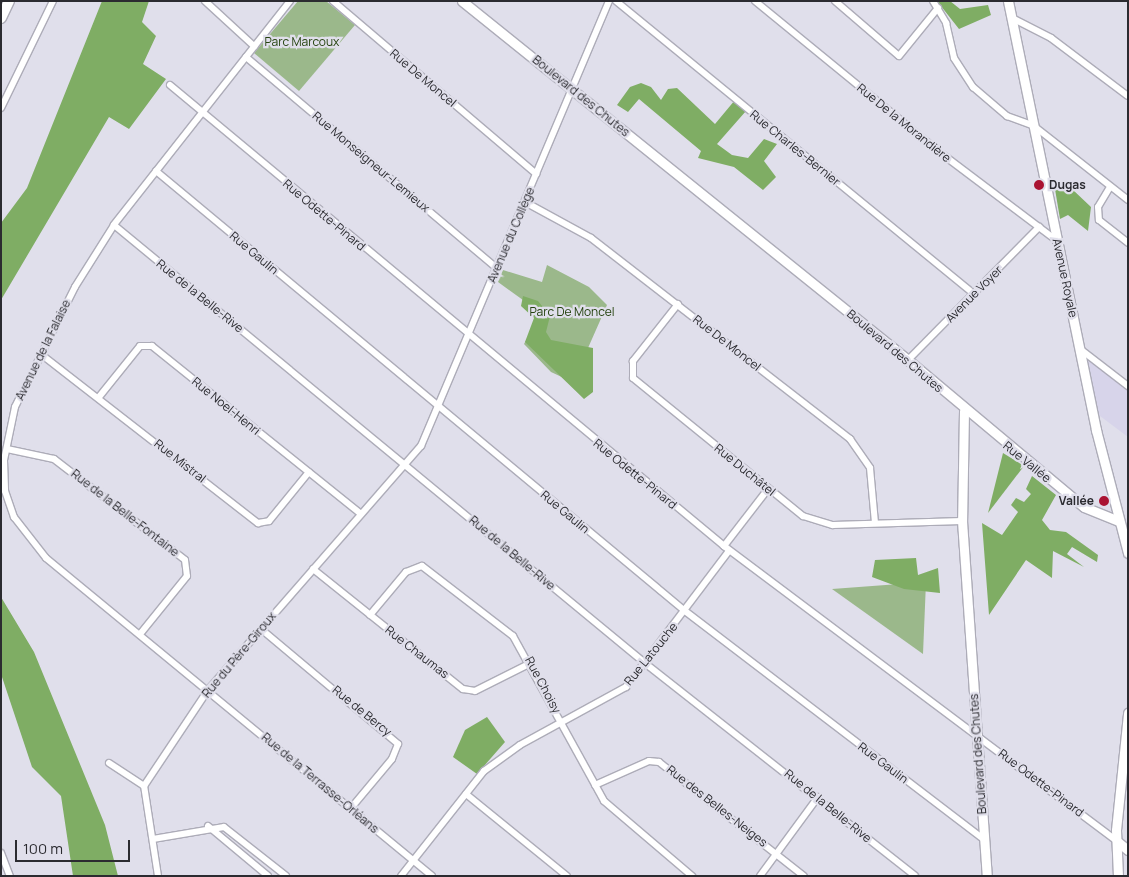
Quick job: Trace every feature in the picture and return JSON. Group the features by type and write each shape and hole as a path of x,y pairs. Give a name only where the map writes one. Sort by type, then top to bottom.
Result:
{"main road":[{"path":"1,18 9,1"}],"street":[{"path":"1,108 52,1"},
{"path":"205,1 254,46"},
{"name":"Avenue de la Falaise","path":"208,690 46,558 27,538 6,492 7,449 15,407 75,287 114,226 290,1"},
{"name":"Rue De Moncel","path":"333,1 536,174"},
{"name":"Boulevard des Chutes","path":"462,1 908,360 964,412 962,521 987,876"},
{"name":"Avenue du Collège","path":"404,464 421,446 440,408 609,1"},
{"name":"Rue Charles-Bernier","path":"616,1 974,294"},
{"name":"Rue De la Morandière","path":"755,1 1056,240"},
{"path":"835,1 899,56 938,8"},
{"path":"933,1 938,8 961,73 1006,116 1034,126 1128,200"},
{"name":"Avenue Royale","path":"1008,1 1056,240 1119,521 1128,553"},
{"path":"1012,18 1051,38 1128,96"},
{"name":"Rue Monseigneur-Lemieux","path":"246,57 497,268"},
{"name":"Rue Odette-Pinard","path":"170,85 469,338 727,548 1118,842"},
{"name":"Rue Gaulin","path":"156,171 685,612 985,840"},
{"path":"1110,187 1098,207 1099,220 1128,243"},
{"name":"Rue De Moncel","path":"525,202 591,238 850,439 870,468 875,523"},
{"name":"Rue de la Belle-Rive","path":"114,226 646,664 818,797 915,876"},
{"name":"Avenue Voyer","path":"908,360 1039,227"},
{"name":"Rue Duchâtel","path":"678,304 633,361 633,378 803,516 818,522 962,521"},
{"name":"Rue Noel-Henri","path":"99,397 140,346 152,346 361,514"},
{"path":"1080,349 1128,386"},
{"name":"Rue Mistral","path":"42,355 99,397 258,523 268,521 309,472"},
{"name":"Rue Vallée","path":"964,412 1084,508 1119,521"},
{"name":"Rue de la Belle-Fontaine","path":"7,449 54,459 185,560 187,576 140,634"},
{"name":"Rue du Père-Giroux","path":"144,786 208,690 404,464"},
{"name":"Rue Latouche","path":"401,876 466,794 499,759 563,722 616,695 646,664 685,612 768,489"},
{"name":"Rue Choisy","path":"370,615 406,572 422,566 514,636 531,663 595,785 614,812 692,876"},
{"name":"Rue Chaumas","path":"313,569 469,691 531,663"},
{"name":"Rue de Bercy","path":"261,629 398,744 392,760 351,808"},
{"name":"Rue de la Terrasse-Orléans","path":"208,690 432,876"},
{"path":"1118,876 1118,842 1128,713"},
{"name":"Rue des Belles-Neiges","path":"595,785 649,761 659,762 804,876"},
{"path":"109,763 144,786 158,876"},
{"path":"466,794 567,876"},
{"path":"760,876 818,797"},
{"path":"153,839 208,826 224,827 286,876"},
{"path":"208,826 268,876"},
{"path":"1118,842 1128,850"},
{"path":"1,853 10,876"}],"shaded area":[{"path":"1080,349 1128,386 1128,437 1092,410"}],"green space":[{"path":"102,1 149,1 142,22 156,36 143,64 166,79 129,129 109,117 1,300 1,223 27,188"},
{"name":"Parc Marcoux","path":"298,1 326,1 355,25 299,91 254,53"},
{"path":"937,1 950,1 960,9 988,5 991,15 959,29"},
{"path":"641,83 651,87 661,100 668,89 677,88 715,124 735,100 746,111 717,144 732,155 748,158 764,139 777,144 764,161 776,177 763,190 734,167 698,158 701,151 639,99 628,112 617,105 630,87"},
{"path":"1055,189 1072,189 1091,207 1088,231 1068,215 1060,219"},
{"name":"Parc De Moncel","path":"547,265 589,287 607,305 588,348 581,386 551,372 524,344 541,313 498,282 503,270 542,282"},
{"path":"523,296 538,301 550,316 546,332 551,340 593,348 593,392 584,399 525,342 534,318 521,306"},
{"path":"1003,453 1024,466 988,513"},
{"path":"1032,476 1056,495 1042,520 1050,530 1066,532 1098,555 1097,562 1072,547 1067,554 1084,567 1053,551 1052,578 1026,560 989,615 982,523 1002,535 1018,512 1011,505 1016,498 1024,502 1031,494 1026,489"},
{"path":"916,558 918,575 938,568 940,593 904,589 872,577 875,560"},
{"path":"926,582 923,654 832,589"},
{"path":"1,597 34,652 105,825 118,876 73,876 61,796 32,767 1,674"},
{"path":"487,717 505,742 477,774 453,757 465,730"}],"place":[{"name":"Dugas","path":"1039,185"},
{"name":"Vallée","path":"1104,501"}]}
